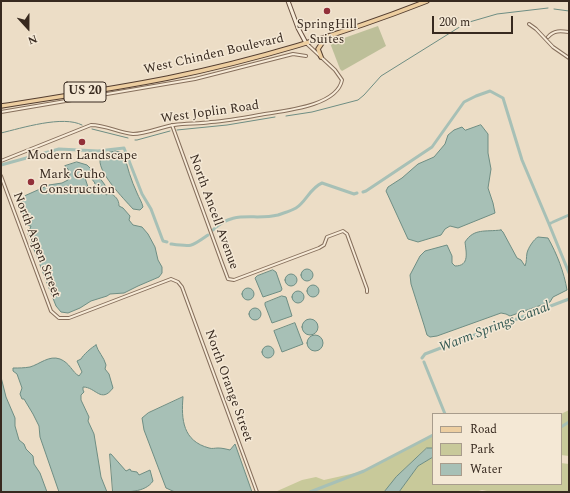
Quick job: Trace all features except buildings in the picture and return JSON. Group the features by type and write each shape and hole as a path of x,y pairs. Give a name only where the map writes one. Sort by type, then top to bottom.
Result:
{"main road":[{"path":"288,1 306,43"},
{"name":"West Chinden Boulevard","path":"1,106 169,78 242,61 358,27 427,1"},
{"path":"321,57 318,49 326,37"}],"street":[{"path":"529,24 536,29 553,47 569,58"},
{"path":"548,37 554,32 558,31 569,32"},
{"name":"West Joplin Road","path":"1,161 91,125 99,125 132,134 145,133 172,125 236,120 298,109 320,101 339,89 342,80 339,75 306,43"},
{"path":"1,112 181,81 293,54 306,56"},
{"name":"North Ancell Avenue","path":"172,125 228,279 234,280 319,248 324,245 327,237 343,231 347,234 367,292"},
{"name":"North Aspen Street","path":"1,176 52,311 59,318 69,318 171,279 178,282 182,287"},
{"name":"North Orange Street","path":"182,287 257,492"}],"green space":[{"path":"378,26 386,46 342,71 330,43"},
{"path":"569,410 569,456 562,455 562,414"},
{"path":"432,436 432,448 427,448 421,453 384,492 275,492 302,480 316,477 324,480 364,471"},
{"path":"432,458 432,485 562,485 562,463 569,464 569,492 492,492 482,490 475,492 399,492 418,466"}],"water":[{"path":"481,125 488,134 488,153 491,169 488,188 495,213 458,228 450,226 445,229 441,235 418,242 408,239 386,191 388,187 402,178 418,164 434,157 445,144 448,135 454,130 462,127 465,130"},
{"path":"115,151 124,153 131,178 143,205 140,210 133,209 111,184 102,169 100,162 101,157 107,153"},
{"path":"77,162 87,165 91,169 89,175 85,178 88,187 91,188 94,186 95,183 91,178 96,173 105,185 104,192 106,195 110,193 115,197 119,206 123,208 130,216 129,220 133,225 142,227 148,234 155,247 158,260 162,267 162,273 159,277 124,293 110,294 91,301 68,313 61,312 56,306 28,234 31,226 26,225 24,221 25,218 22,211 22,197 49,185 62,183 68,180 70,174 65,166"},
{"path":"501,230 517,258 521,260 525,266 528,251 536,238 548,238 560,263 567,290 553,297 550,302 510,316 501,313 437,336 430,337 427,335 411,284 410,275 420,256 425,251 447,245 452,256 452,263 455,266 460,265 463,264 466,258 465,242 472,234"},
{"path":"309,269 312,270 312,280 305,281 302,280 301,273 302,270"},
{"path":"273,270 276,272 282,289 281,291 263,297 255,278"},
{"path":"289,274 293,274 297,280 293,286 289,286 285,282 285,278"},
{"path":"311,285 315,285 319,291 315,297 311,297 307,293 307,289"},
{"path":"250,288 253,289 253,299 246,300 243,299 242,292 243,289"},
{"path":"300,291 303,292 303,302 296,303 293,302 292,295 293,292"},
{"path":"282,296 286,297 292,316 272,323 265,303"},
{"path":"257,308 260,309 260,319 253,320 250,319 249,312 250,309"},
{"path":"310,319 317,324 318,327 313,334 310,335 303,330 302,327 307,320"},
{"path":"295,323 303,344 282,352 274,331"},
{"path":"315,335 322,340 323,343 318,350 315,351 308,346 307,343 312,336"},
{"path":"96,345 105,362 105,369 109,374 113,388 109,393 102,395 91,389 83,387 84,392 81,395 81,400 89,417 88,421 94,434 101,477 107,492 59,492 40,437 39,426 24,399 22,399 20,394 22,388 17,374 13,371 13,368 30,367 48,359 56,358 66,363 79,376 82,372 77,361"},
{"path":"270,346 273,347 273,357 266,358 263,357 262,350 263,347"},
{"path":"1,377 6,397 15,418 15,426 19,440 33,456 34,464 40,473 47,492 1,492"},
{"path":"183,397 183,421 189,435 200,445 210,448 230,450 235,444 252,492 175,492 166,488 144,430 142,418 148,413"},
{"path":"427,448 432,448 432,458 418,466 399,492 384,492 396,477"},
{"path":"110,454 126,471 130,469 131,471 137,472 139,475 150,470 153,481 150,485 140,490 113,492"}],"waterway":[{"path":"286,116 312,112 358,100 381,76 466,23 497,14 548,8"},
{"path":"554,9 569,11"},
{"path":"363,192 432,147 464,102 490,91 503,98 522,160 549,224 551,223"},
{"path":"177,130 227,125 275,117"},
{"path":"1,133 42,123 64,121 82,125"},
{"path":"92,129 128,138"},
{"path":"135,140 170,131"},
{"path":"1,165 59,149 98,151 124,148 142,194 151,209 163,241 167,242"},
{"path":"213,230 221,224 236,218 269,217 292,210 303,202 314,188 322,183 354,194 357,193"},
{"path":"553,222 569,215"},
{"name":"Warm Springs Canal","path":"549,224 569,273"},
{"path":"171,244 187,246 198,242 208,235"},
{"name":"Warm Springs Canal","path":"422,358 425,354 569,299"},
{"name":"Warm Springs Canal","path":"424,362 445,413"},
{"path":"562,426 569,422"},
{"name":"Warm Springs Canal","path":"310,492 364,471 432,436"}],"place":[{"name":"SpringHill Suites","path":"327,11"},
{"name":"Modern Landscape","path":"82,142"},
{"name":"Mark Guho Construction","path":"31,182"}]}
